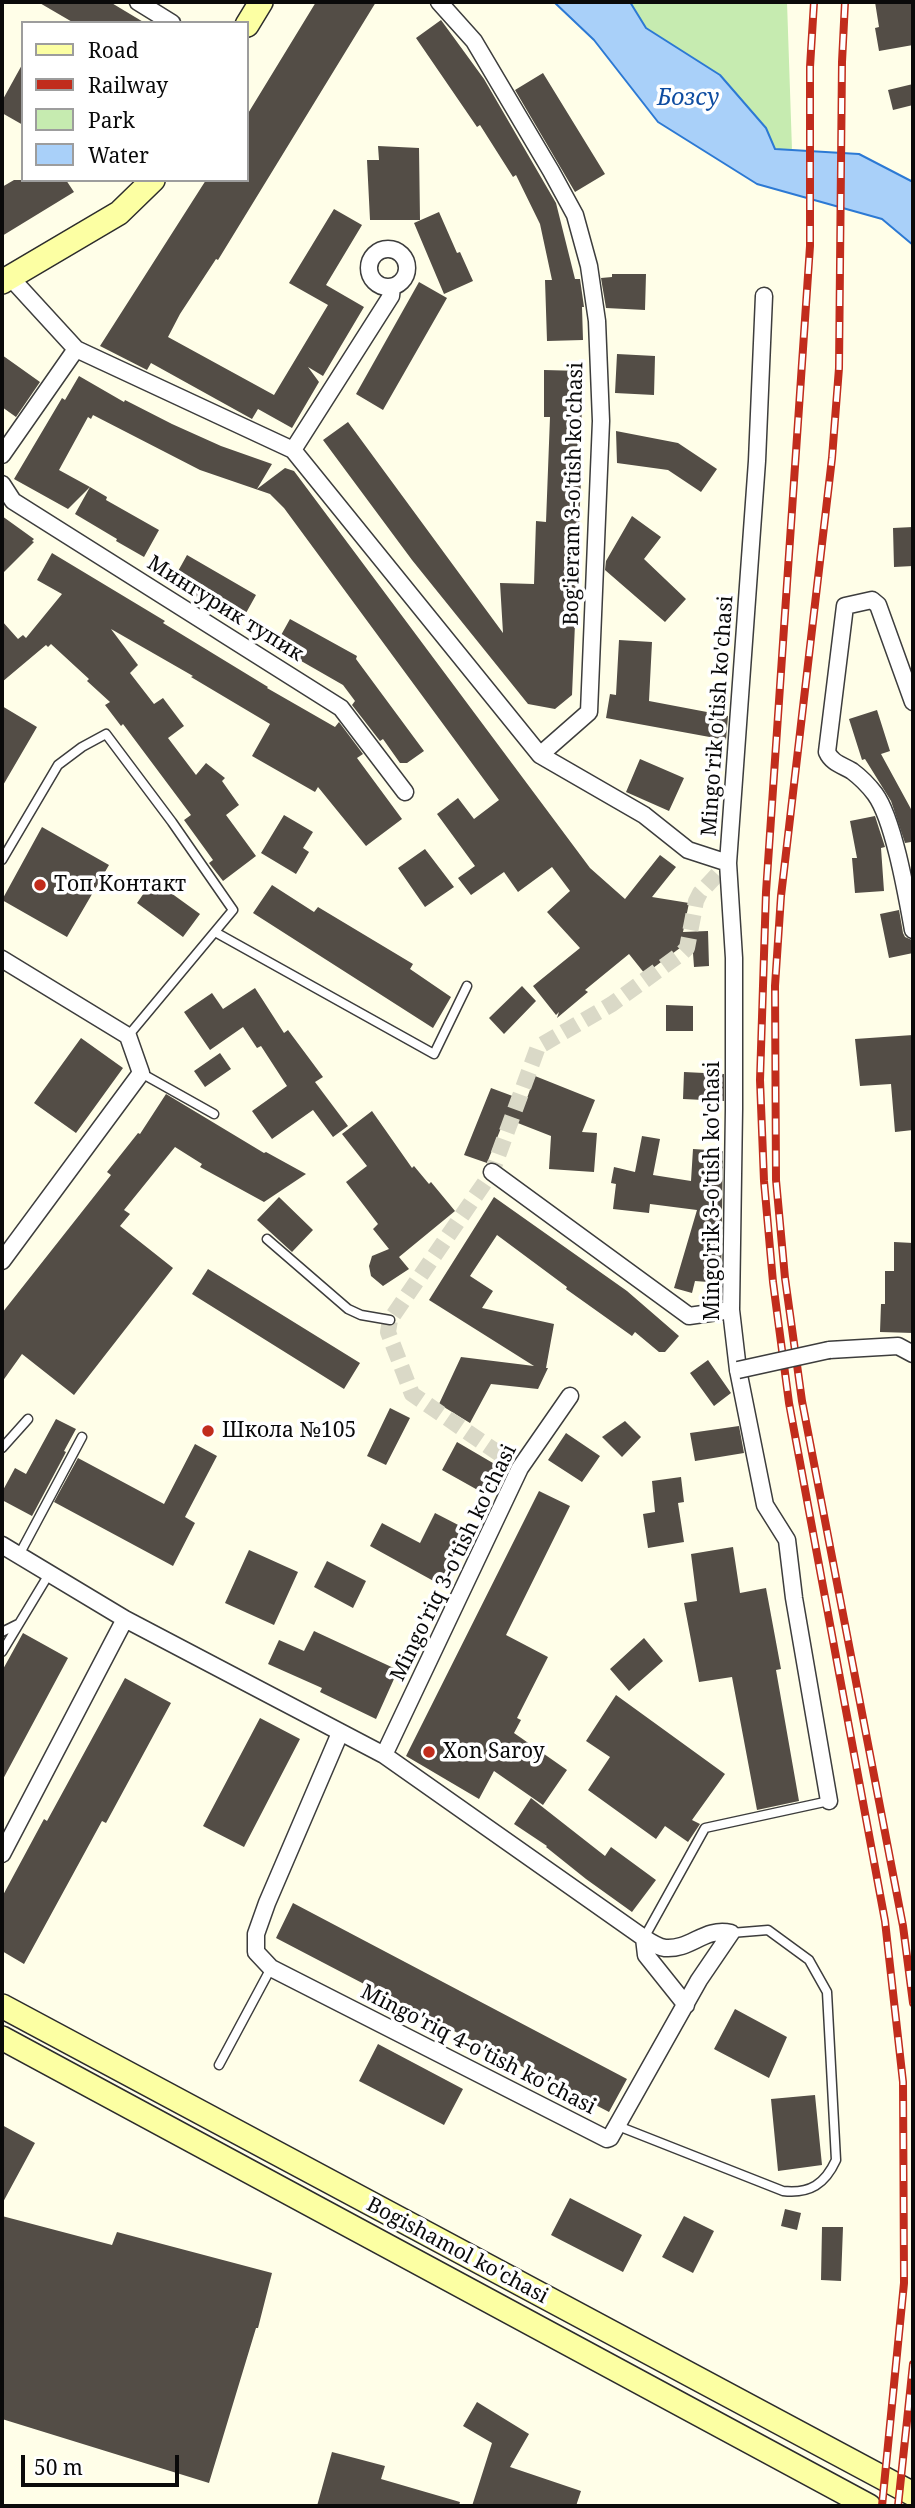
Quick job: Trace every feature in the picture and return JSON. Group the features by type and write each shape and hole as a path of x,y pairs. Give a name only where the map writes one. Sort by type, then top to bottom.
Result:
{"main road":[{"path":"248,23 261,2"},
{"path":"6,280 119,213 151,182"},
{"name":"Bogishamol ko'chasi","path":"2,2006 913,2494"},
{"name":"Bogishamol ko'chasi","path":"2,2038 869,2506"}],"street":[{"path":"138,2 169,21"},
{"name":"Bog'ieram 3-o'tish ko'chasi","path":"439,2 474,41 575,215 589,266 597,321 601,421 589,712 540,755"},
{"name":"Mingo'rik o'tish ko'chasi","path":"6,280 76,349 293,450 540,755 644,815 688,850 728,863 756,475 764,296"},
{"path":"293,450 391,296 392,287"},
{"path":"2,455 76,349"},
{"name":"Мингурик тупик","path":"2,484 13,501 341,708 405,792"},
{"path":"913,702 878,605 872,600 845,606 827,752 830,759 860,778 875,793 884,809 913,930"},
{"name":"Mingo'rik 3-o'tish ko'chasi","path":"728,863 734,971 731,1310 738,1370 765,1505 786,1540 829,1801"},
{"path":"2,959 128,1036 141,1073 2,1261"},
{"path":"492,1172 690,1316 731,1310"},
{"path":"738,1370 829,1350 898,1346 913,1354"},
{"name":"Mingo'riq 3-o'tish ko'chasi","path":"384,1755 520,1468 570,1396"},
{"path":"2,1545 125,1619 384,1755 644,1938 663,1948 684,1945 717,1930 731,1933"},
{"path":"2,1854 125,1619"},
{"path":"271,1968 256,1952 256,1934 340,1732"},
{"name":"Mingo'riq 4-o'tish ko'chasi","path":"271,1968 607,2139 618,2126 706,1969 731,1933"},
{"path":"644,1938 646,1955 687,2005"}],"lane":[{"path":"2,860 58,765 82,747 106,734 233,910 128,1036"},
{"path":"215,932 433,1054 467,986"},
{"path":"141,1073 214,1114"},
{"path":"267,1239 348,1309 361,1315 390,1320"},
{"path":"2,1448 28,1419"},
{"path":"19,1555 82,1437"},
{"path":"2,1652 50,1574"},
{"path":"2,1632 18,1624"},
{"path":"644,1938 705,1828 829,1801"},
{"path":"618,2126 783,2191 799,2193 828,2178 836,2160 827,1992 809,1960 768,1930 731,1933"},
{"path":"219,2065 271,1968"}],"green space":[{"path":"630,2 787,2 792,150 775,149 766,128 720,75 646,28"}],"water":[{"name":"Бозсу","path":"554,2 630,2 646,28 720,75 766,128 775,149 859,154 913,182 913,245 882,219 757,184 658,122 594,40"}],"building":[{"path":"38,2 110,2 142,21 71,21"},
{"path":"316,2 376,2 168,337 274,395 328,305 289,283 334,209 362,225 326,285 364,307 323,376 308,367 319,382 292,428 258,409 252,419 151,363 147,370 100,346 205,182 248,182 248,113"},
{"path":"875,2 913,2 913,45 879,51 875,28 879,27"},
{"path":"441,20 484,79 556,203 575,279 580,279 584,307 583,340 547,341 545,280 552,280 540,224 516,175 513,177 480,125 477,127 416,38"},
{"path":"21,67 21,124 2,113 2,101"},
{"path":"543,73 605,174 575,192 515,90"},
{"path":"913,84 913,105 893,110 888,90"},
{"path":"378,146 419,148 420,220 370,220 367,160 379,160"},
{"path":"14,180 67,182 74,192 2,236 2,187"},
{"path":"439,212 473,281 444,294 414,223"},
{"path":"612,274 646,274 645,310 606,308 601,278 612,277"},
{"path":"419,282 447,298 383,410 356,394"},
{"path":"617,354 655,356 654,395 615,393"},
{"path":"2,355 40,382 16,417 2,407"},
{"path":"544,370 582,371 581,480 572,695 555,709 528,704 412,560 323,440 348,422 503,633 500,583 534,584 536,521 546,522 550,417 544,417"},
{"path":"79,376 124,402 125,400 172,424 221,446 272,464 257,489 285,468 294,471 590,868 625,899 660,855 676,867 652,897 689,903 683,932 708,931 709,966 694,967 692,939 645,974 629,954 585,990 588,992 557,1018 559,1012 556,1015 533,986 580,948 547,912 570,891 552,867 518,892 504,872 471,895 458,878 475,866 437,814 458,798 474,819 499,800 284,508 270,494 200,470 93,415 91,419 88,417 59,470 90,487 68,509 14,479 62,398 65,400"},
{"path":"616,431 678,443 717,469 701,492 668,470 617,463"},
{"path":"90,487 107,497 106,500 159,530 144,557 75,514"},
{"path":"2,516 34,539 34,542 2,574"},
{"path":"632,516 661,537 644,559 686,599 665,622 605,570 606,561"},
{"path":"913,527 913,566 894,567 893,528"},
{"path":"52,553 165,621 163,623 267,688 335,727 339,722 363,754 357,758 402,819 366,846 318,787 315,792 252,756 270,724 111,629 138,665 130,673 154,704 163,698 184,726 168,738 196,775 206,763 225,778 222,781 239,805 226,815 256,856 223,881 209,863 213,860 184,820 191,815 123,724 121,726 105,705 110,702 51,644 48,647 46,645 2,682 2,621 18,639 23,635 26,638 62,594 37,580"},
{"path":"187,555 256,595 241,622 172,582"},
{"path":"290,619 357,656 356,659 424,751 407,763 400,763 383,739 380,741 352,705 355,701 343,685 275,646"},
{"path":"619,640 652,642 649,701 728,716 726,740 606,718 610,694 616,695"},
{"path":"2,706 37,727 2,787"},
{"path":"877,710 890,751 881,754 911,809 913,808 913,847 911,842 905,843 891,801 865,759 862,760 849,719"},
{"path":"640,759 684,778 669,811 626,792"},
{"path":"284,815 313,832 303,848 309,852 296,874 261,853"},
{"path":"875,816 885,847 881,848 884,891 855,893 852,858 857,858 850,821"},
{"path":"42,827 109,865 67,937 2,900"},
{"path":"425,849 454,887 425,907 398,868"},
{"path":"153,880 200,914 183,937 137,903"},
{"path":"272,885 314,912 318,907 413,964 410,969 451,997 433,1028 253,913"},
{"path":"899,910 903,933 912,940 913,953 889,958 880,914"},
{"path":"522,986 536,1001 504,1034 489,1018"},
{"path":"255,988 284,1033 288,1030 323,1077 315,1082 348,1126 333,1137 313,1110 272,1139 252,1111 287,1086 261,1046 257,1048 243,1027 210,1050 184,1012 212,993 223,1009"},
{"path":"666,1005 693,1006 693,1031 666,1031"},
{"path":"913,1035 913,1130 895,1132 891,1084 860,1086 855,1039"},
{"path":"81,1038 123,1068 76,1133 34,1103"},
{"path":"220,1053 231,1069 205,1087 194,1071"},
{"path":"684,1072 724,1074 724,1101 683,1099"},
{"path":"535,1076 595,1100 582,1132 597,1133 594,1172 549,1169 551,1136 505,1118 487,1163 464,1155 491,1088 526,1101"},
{"path":"166,1094 264,1153 306,1174 264,1202 200,1167 202,1164 175,1147 124,1210 130,1214 120,1226 173,1268 74,1395 22,1354 2,1382 2,1313 111,1175 107,1172 138,1133 140,1134"},
{"path":"372,1111 412,1168 414,1166 429,1184 431,1182 455,1211 399,1257 409,1269 383,1286 371,1276 369,1266 372,1256 389,1249 373,1229 378,1224 346,1182 367,1166 342,1134"},
{"path":"642,1136 660,1139 653,1175 691,1181 693,1149 723,1151 721,1283 695,1281 692,1293 674,1288 697,1210 650,1204 649,1213 613,1209 616,1184 611,1183 614,1167 635,1172"},
{"path":"279,1197 313,1230 292,1252 257,1220"},
{"path":"494,1197 627,1291 679,1336 665,1352 659,1352 635,1332 632,1336 566,1289 567,1287 497,1235 470,1276 493,1291 482,1308 554,1324 548,1368 538,1389 491,1384 470,1423 439,1404 461,1357 534,1366 429,1300"},
{"path":"894,1242 913,1243 913,1333 880,1332 881,1304 885,1304 885,1271 894,1271"},
{"path":"208,1269 360,1363 344,1389 192,1294"},
{"path":"708,1360 731,1393 714,1406 690,1373"},
{"path":"390,1408 410,1418 386,1465 367,1456"},
{"path":"56,1419 76,1429 32,1516 2,1500 2,1492 15,1468 26,1474"},
{"path":"625,1421 641,1437 622,1457 602,1437"},
{"path":"739,1426 744,1453 695,1461 690,1433"},
{"path":"566,1433 600,1456 582,1482 548,1460"},
{"path":"457,1442 498,1466 483,1493 442,1470"},
{"path":"195,1444 217,1456 185,1517 195,1523 173,1566 54,1502 78,1458 164,1504"},
{"path":"681,1477 684,1502 678,1503 684,1542 648,1548 643,1514 655,1512 652,1481"},
{"path":"539,1491 570,1506 506,1635 548,1657 517,1718 521,1720 514,1733 567,1770 543,1805 494,1771 479,1799 406,1756"},
{"path":"435,1513 466,1529 439,1584 370,1546 382,1523 420,1543"},
{"path":"733,1547 740,1593 766,1588 781,1669 776,1670 799,1801 757,1810 732,1677 699,1682 684,1603 697,1601 691,1554"},
{"path":"249,1550 298,1572 274,1625 225,1603"},
{"path":"327,1561 366,1581 353,1608 314,1587"},
{"path":"314,1631 398,1670 376,1719 320,1692 322,1688 268,1664 279,1640 304,1651"},
{"path":"23,1633 68,1658 2,1781 2,1671"},
{"path":"644,1638 663,1661 629,1691 610,1669"},
{"path":"125,1678 171,1703 106,1823 102,1821 24,1964 2,1951 2,1897"},
{"path":"616,1695 725,1774 692,1820 700,1824 688,1842 665,1826 656,1839 588,1790 610,1757 586,1741"},
{"path":"260,1718 300,1739 244,1847 203,1826"},
{"path":"531,1798 605,1856 611,1847 656,1880 632,1912 514,1824"},
{"path":"293,1903 627,2079 609,2112 276,1938"},
{"path":"735,2009 787,2037 769,2078 714,2049"},
{"path":"378,2044 463,2089 444,2125 359,2081"},
{"path":"815,2095 822,2165 778,2171 771,2099"},
{"path":"2,2125 35,2143 2,2204"},
{"path":"570,2198 642,2235 623,2272 551,2235"},
{"path":"785,2209 801,2213 797,2230 781,2226"},
{"path":"2,2216 112,2245 117,2232 272,2273 258,2328 209,2483 2,2419"},
{"path":"684,2216 714,2231 693,2273 662,2257"},
{"path":"822,2227 843,2227 841,2281 821,2280"},
{"path":"477,2402 529,2434 510,2467 581,2491 576,2506 472,2506 492,2443 463,2426"},
{"path":"332,2452 385,2466 381,2479 460,2502 459,2506 317,2506"}],"tunnel":[{"path":"520,1468 412,1394 388,1332 390,1320 492,1172 538,1047 612,1004 682,953 687,948 700,893 728,863"}],"railway":[{"path":"814,2 810,67 810,246 766,892 760,1080 764,1181 773,1282 789,1403 885,1921 903,2082 904,2283 882,2506"},
{"path":"845,2 839,368 832,458 781,896 775,986 776,1180 785,1278 802,1401 903,1926 913,2003"},
{"path":"898,2506 913,2364"}],"place":[{"name":"Топ Контакт","path":"40,885"},
{"name":"Школа №105","path":"208,1431"},
{"name":"Xon Saroy","path":"429,1752"}]}
